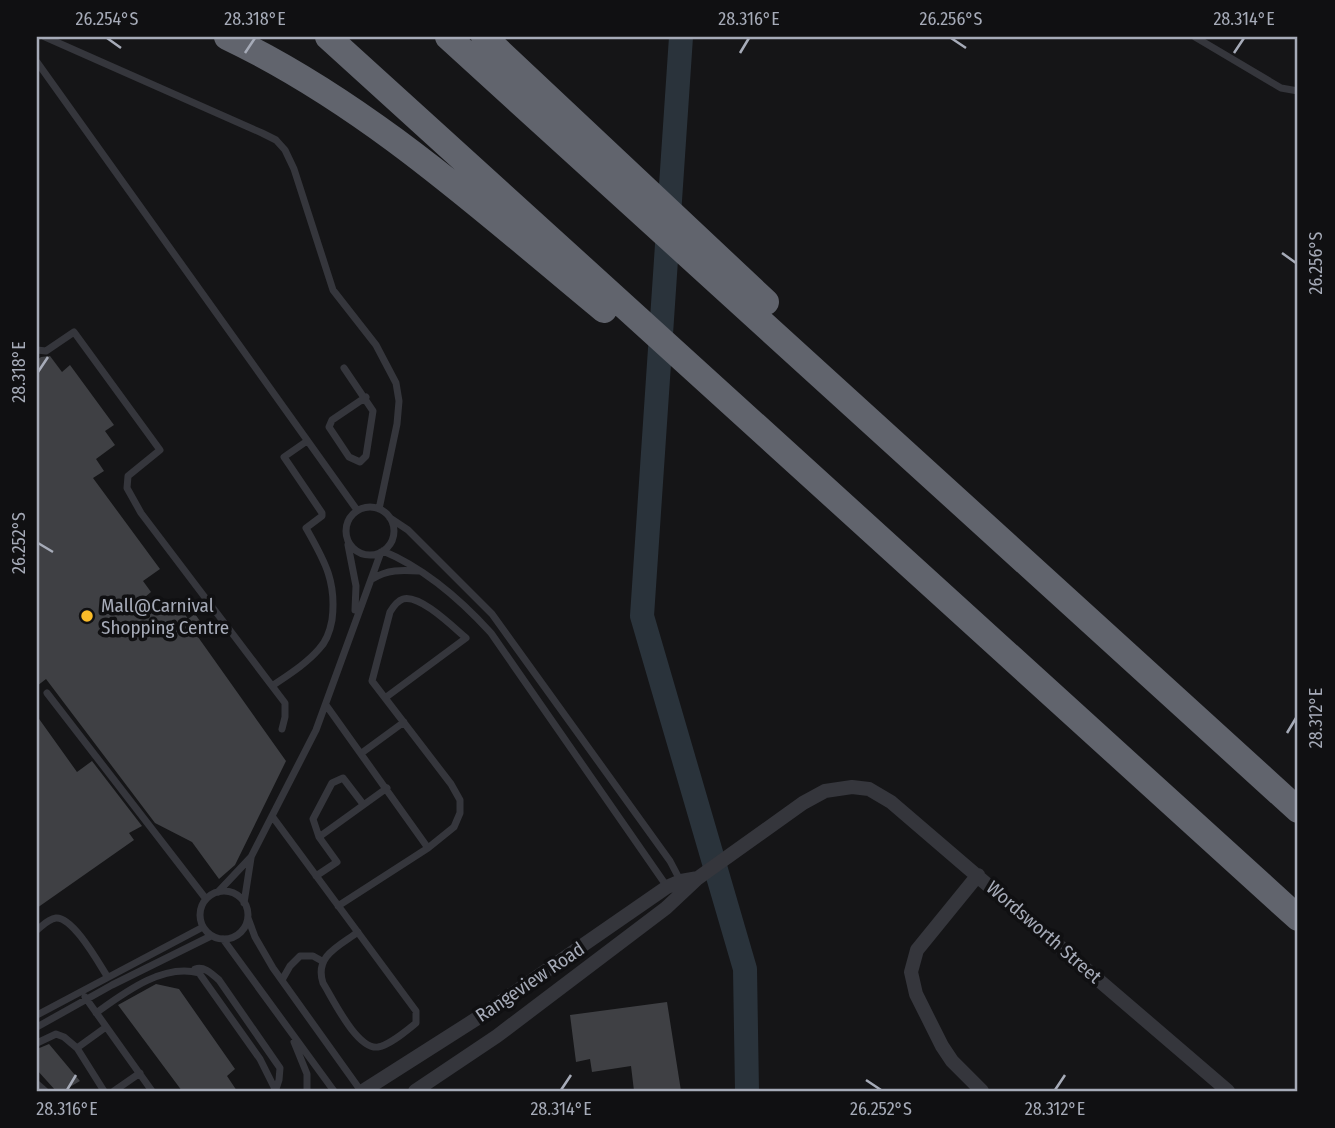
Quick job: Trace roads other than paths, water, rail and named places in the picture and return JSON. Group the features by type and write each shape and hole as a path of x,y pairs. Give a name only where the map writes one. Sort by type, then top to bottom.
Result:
{"highway":[{"path":"227,37 294,72 372,122 637,327 798,463 1298,918"},
{"path":"328,37 637,327"},
{"path":"448,37 640,211 675,230"},
{"path":"484,37 638,181 675,230 1298,808"}],"street":[{"name":"Rangeview Road","path":"362,1091 698,878 814,796 832,789 852,787"},
{"name":"Wordsworth Street","path":"852,787 869,789 891,802 1228,1091"},
{"path":"978,875 917,950 911,972 916,994 951,1062 982,1091"},
{"name":"Rangeview Road","path":"420,1090 497,1036 677,890"}],"lane":[{"path":"45,37 262,133 283,146 294,169 333,289 376,345 396,383 399,401 397,424 379,509"},
{"path":"1195,37 1281,88 1298,91"},
{"path":"37,62 357,510"},
{"path":"37,350 46,351 74,332 154,440 160,450 128,476 127,488 141,513 285,703 282,729"},
{"path":"344,368 366,397 373,413 366,456 360,462 349,457 329,426 332,420 366,397"},
{"path":"272,686 304,664 320,648 330,632 334,601 331,577 306,528 322,516 322,513 284,457 307,441"},
{"path":"355,617 356,586 347,538 347,523 357,510 371,507 379,509 408,530 492,614 670,861 677,890"},
{"path":"248,918 237,935 223,939 211,936 203,927 200,912 206,899 218,892 251,857 316,730 327,705 355,617 382,551 392,540 394,533 390,518"},
{"path":"347,538 353,548 363,554 382,551 421,571 474,614 491,633 677,890"},
{"path":"371,580 384,572 399,569 421,571"},
{"path":"338,906 428,848 454,827 460,817 460,800 372,681 390,611 403,599 412,599 443,618 466,638 385,698"},
{"path":"47,693 206,899"},
{"path":"327,705 363,752 428,848"},
{"path":"363,752 404,722"},
{"path":"316,876 337,862 319,837 314,815 331,783 343,778 363,804"},
{"path":"319,837 387,788"},
{"path":"272,816 338,906 358,932 416,1011 418,1018 414,1025 382,1046 369,1046 361,1042 323,983 320,970 322,961 328,954 358,932"},
{"path":"251,857 244,903 255,937 282,980 362,1091"},
{"path":"218,892 233,893 244,903"},
{"path":"37,930 52,919 62,919 86,944 107,976"},
{"path":"37,1015 203,927"},
{"path":"37,1027 211,936"},
{"path":"223,939 334,1091"},
{"path":"282,980 300,956 313,956 322,961"},
{"path":"191,971 199,968 209,971 219,980 280,1068 276,1090"},
{"path":"96,1013 138,985 178,970 199,973 260,1059 276,1090"},
{"path":"81,990 152,1091"},
{"path":"285,1024 307,1074 307,1091"},
{"path":"78,1048 106,1027"},
{"path":"37,1043 57,1034 78,1048 104,1091"},
{"path":"114,1091 140,1073"},
{"path":"37,1084 45,1091"}],"waterway":[{"path":"681,37 642,616 745,969 747,1091"}],"place":[{"name":"Mall@Carnival Shopping Centre","path":"87,616"}]}
